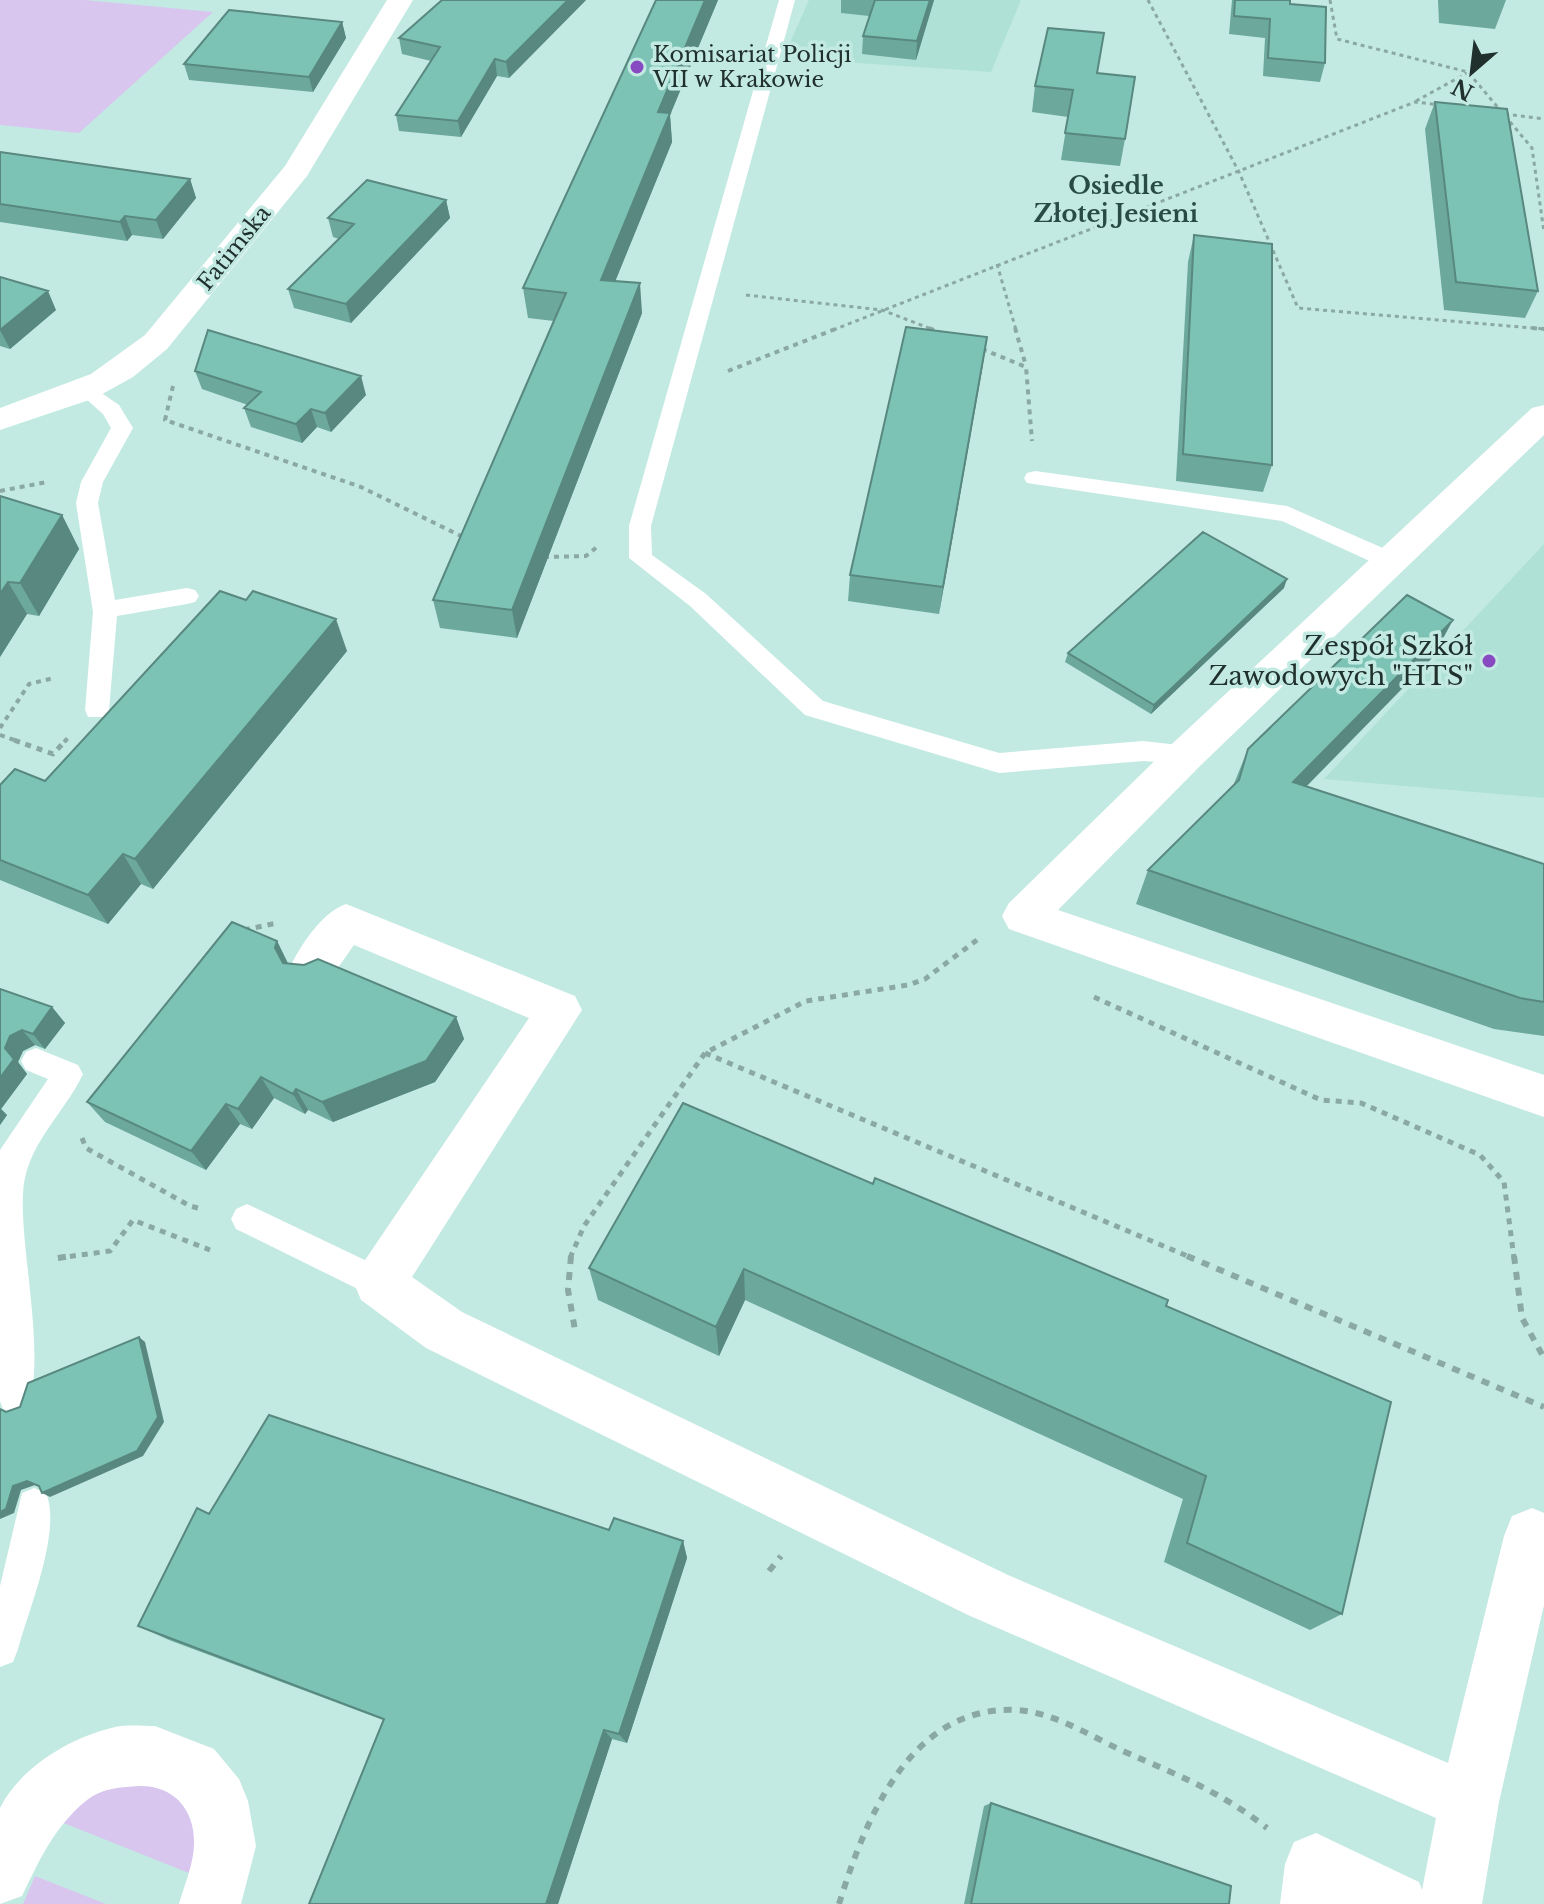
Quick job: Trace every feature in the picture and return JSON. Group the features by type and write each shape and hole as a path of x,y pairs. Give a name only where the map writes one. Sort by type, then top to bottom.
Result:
{"street":[{"name":"Fatimska","path":"0,419 87,390 128,367 156,342 277,194 348,90 400,0"},
{"path":"1544,416 1187,754 1024,916 1544,1096"},
{"path":"311,969 346,922 559,1010 379,1283 444,1330 988,1595 1469,1802"},
{"path":"1451,1904 1469,1802 1532,1536 1544,1542"},
{"path":"0,1874 26,1819 55,1787 101,1759 124,1753 147,1753 170,1758 198,1775 217,1805 225,1827 227,1857 210,1904"},
{"path":"1313,1884 1397,1904"}],"lane":[{"path":"787,0 640,526 641,558 698,600 814,708 999,763 1143,751 1187,754"},
{"path":"87,390 111,410 122,428 120,438 92,477 86,504 105,610 106,631 97,682 97,710"},
{"path":"1035,478 1287,514 1393,562"},
{"path":"105,610 187,596"},
{"path":"15,1397 8,1342 7,1193 15,1151 68,1074 36,1061"},
{"path":"247,1219 379,1283"},
{"path":"0,1649 6,1614 29,1547 34,1505"}],"path":[{"path":"1148,0 1239,172 1298,308 1544,329"},
{"path":"1330,0 1337,39 1468,72 1532,148 1544,232"},
{"path":"679,390 1415,102 1468,72"},
{"path":"1415,102 1445,106"},
{"path":"1490,112 1544,119"},
{"path":"997,264 1026,367 1035,478"},
{"path":"707,290 882,310 940,333"},
{"path":"968,344 1026,367"},
{"path":"175,377 165,420 361,487 469,541"},
{"path":"537,557 586,556 621,526 640,526"},
{"path":"0,728 29,684 45,680"},
{"path":"0,735 53,754 97,710"},
{"path":"554,1383 577,1342 568,1290 570,1259 584,1226 705,1053 806,1001 908,985 925,979 986,934 1024,916"},
{"path":"232,936 251,927 274,923 346,922"},
{"path":"1091,996 1321,1100 1361,1103 1480,1155 1504,1182 1522,1318 1544,1358"},
{"path":"705,1053 1544,1407"},
{"path":"78,1129 86,1148 190,1206 247,1219 222,1254 133,1220 110,1251"},
{"path":"839,1904 856,1845 874,1808 905,1761 941,1729 976,1713 1016,1710 1058,1722 1228,1798 1313,1884"}],"shaded area":[{"path":"0,0 85,0 213,12 79,133 0,125"},
{"path":"809,0 1021,0 991,72 783,58"},
{"name":"Zespół Szkół Zawodowych \"HTS\"","path":"1544,544 1544,798 1324,779"},
{"path":"135,1779 174,1793 192,1818 202,1846 194,1875 61,1822 74,1802"},
{"path":"35,1876 106,1904 23,1904"}],"building":[{"path":"442,0 568,0 506,62 495,59 458,121 396,115 440,47 399,38"},
{"path":"656,0 705,0 658,112 670,113 601,280 640,283 512,610 433,600 566,293 523,288"},
{"path":"875,0 930,0 917,41 863,36"},
{"path":"1235,0 1290,0 1290,4 1326,7 1325,63 1268,58 1270,19 1234,16"},
{"path":"229,10 342,22 309,77 184,64"},
{"path":"1048,28 1104,33 1097,73 1135,77 1125,139 1065,133 1073,90 1035,86"},
{"path":"1435,102 1507,109 1538,291 1456,282"},
{"path":"0,152 190,179 156,220 125,216 120,222 0,204"},
{"path":"367,180 446,200 346,304 288,289 354,224 328,218"},
{"path":"1194,235 1272,244 1272,465 1183,454"},
{"path":"0,277 48,291 0,330"},
{"path":"906,327 987,337 943,587 850,575"},
{"path":"208,330 361,376 325,413 311,409 296,424 244,408 261,392 195,371"},
{"path":"0,496 62,515 20,583 8,582 0,594"},
{"path":"1203,532 1287,579 1154,705 1068,653"},
{"path":"220,591 246,600 253,591 336,619 135,859 123,854 88,895 0,860 0,785 15,769 45,781"},
{"path":"1407,595 1453,620 1293,782 1544,864 1544,1002 1520,998 1148,870 1239,780 1248,749"},
{"path":"232,922 277,941 275,948 283,963 304,965 318,959 456,1017 426,1061 322,1102 296,1089 293,1094 261,1077 238,1109 226,1104 191,1151 87,1102"},
{"path":"0,989 52,1007 33,1034 22,1030 10,1036 5,1048 14,1059 0,1078"},
{"path":"683,1103 873,1184 875,1178 1168,1300 1166,1306 1391,1402 1342,1614 1187,1543 1206,1476 744,1269 716,1327 589,1268"},
{"path":"139,1337 158,1417 137,1451 42,1493 39,1486 27,1481 13,1486 6,1509 0,1512 0,1409 6,1412 20,1407 28,1383"},
{"path":"269,1415 609,1530 614,1518 683,1541 619,1734 604,1730 546,1904 309,1904 384,1719 138,1626 197,1508 209,1514"},
{"path":"991,1803 1231,1886 1229,1904 971,1904"}],"place":[{"name":"Komisariat Policji VII w Krakowie","path":"637,67"},
{"name":"Zespół Szkół Zawodowych \"HTS\"","path":"1489,661"}],"district":[{"name":"Osiedle Złotej Jesieni","path":"1116,199"}]}
